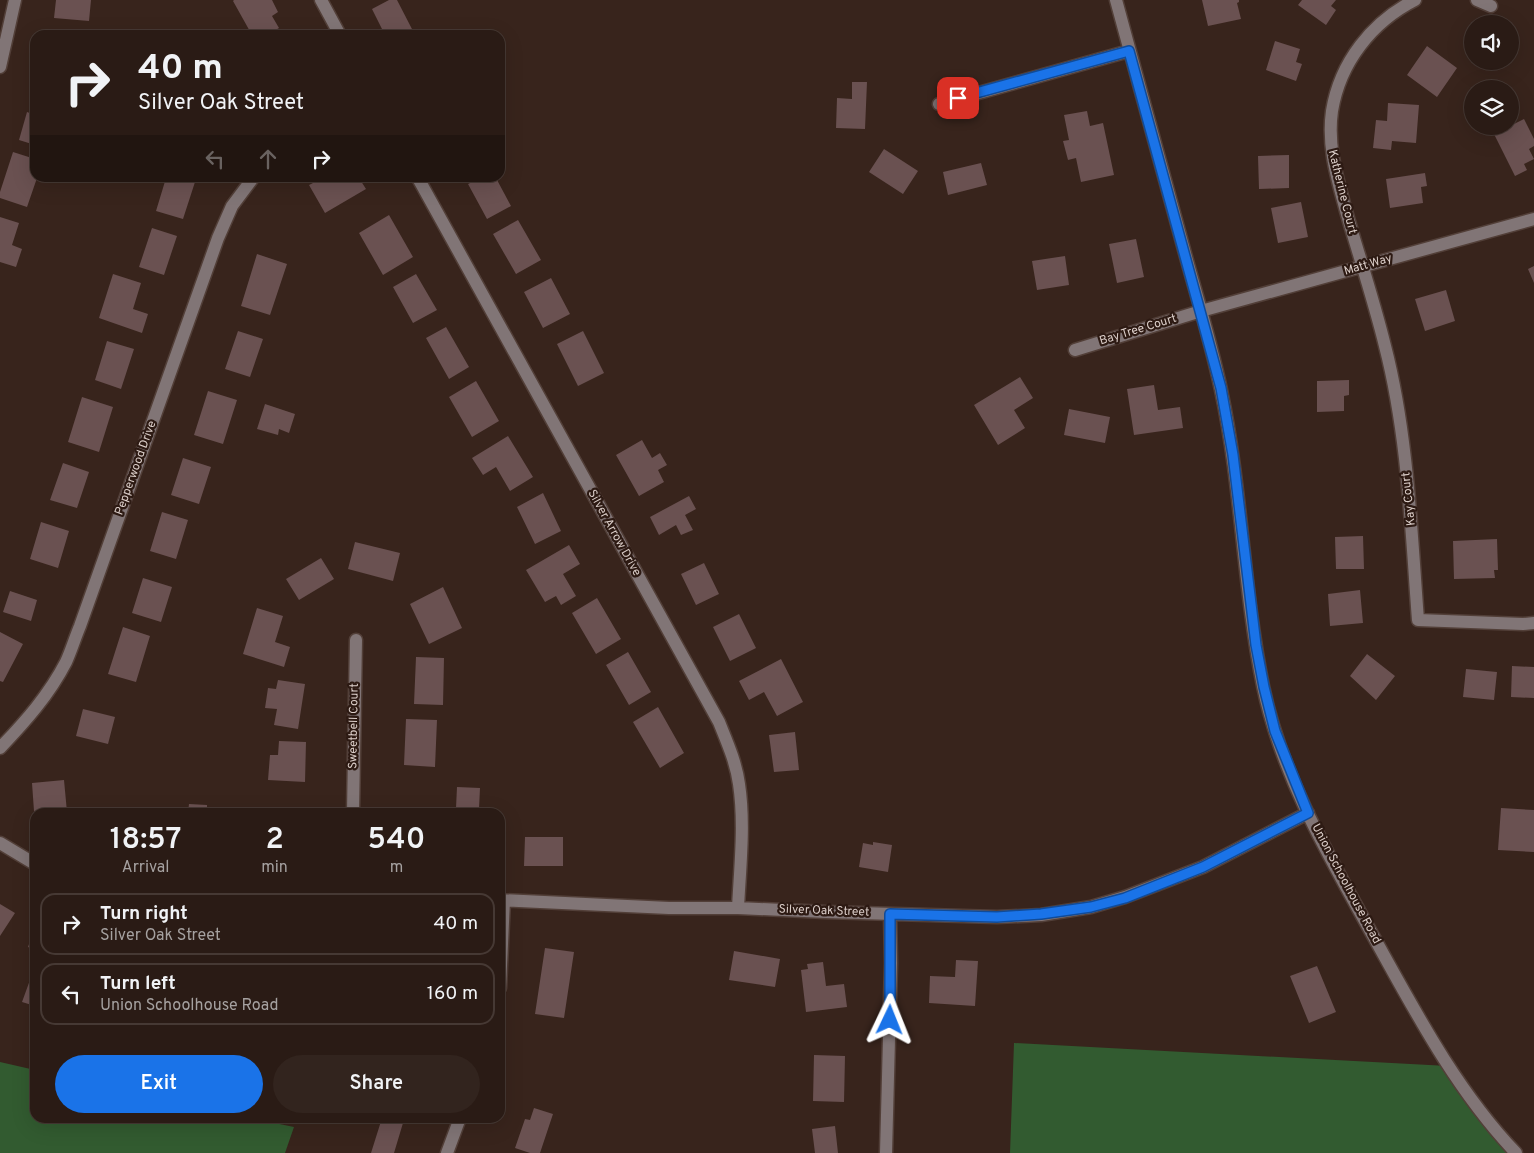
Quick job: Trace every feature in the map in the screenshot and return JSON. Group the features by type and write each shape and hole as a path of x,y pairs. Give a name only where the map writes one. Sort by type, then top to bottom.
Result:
{"street":[{"path":"0,67 2,48 15,0"},
{"path":"320,0 337,30"},
{"name":"Union Schoolhouse Road","path":"1116,0 1221,388 1233,455 1256,645 1275,731 1308,813 1340,876 1419,1018 1448,1066 1480,1110 1516,1153"},
{"name":"Katherine Court","path":"1362,267 1330,146 1332,111 1341,80 1355,52 1375,28 1394,11 1415,0"},
{"path":"1477,0 1491,6"},
{"path":"939,104 1129,51"},
{"name":"Pepperwood Drive","path":"0,748 30,716 52,686 66,661 87,607 218,238 232,206 250,182"},
{"name":"Silver Arrow Drive","path":"420,182 719,722 733,757 739,784 741,822 738,908"},
{"name":"Matt Way","path":"1201,311 1534,219"},
{"name":"Kay Court","path":"1362,267 1385,346 1395,396 1404,453 1412,527 1418,620 1523,624 1534,622"},
{"name":"Bay Tree Court","path":"1075,350 1201,311"},
{"name":"Sweetbell Court","path":"353,808 356,640"},
{"name":"Silver Oak Street","path":"505,900 669,908 738,908 997,917 1041,914 1091,907 1125,898 1203,867 1308,813"},
{"path":"0,843 30,861"},
{"path":"886,1153 891,962 890,914"},
{"path":"447,1153 458,1123"}],"green space":[{"path":"1014,1043 1448,1066 1516,1153 1010,1153"},
{"path":"0,1062 30,1069 30,1123 274,1123 294,1127 285,1153 0,1153"}],"building":[{"path":"56,0 91,0 89,21 54,18"},
{"path":"272,0 278,12 272,16 279,28 276,30 249,30 233,1"},
{"path":"389,0 397,0 412,30 382,30 372,9"},
{"path":"1202,0 1239,0 1237,3 1241,19 1208,26"},
{"path":"1302,0 1336,0 1331,6 1336,10 1326,25 1298,5"},
{"path":"1275,41 1300,49 1296,62 1302,64 1296,81 1266,70"},
{"path":"1427,46 1457,68 1437,97 1407,75"},
{"path":"852,82 867,82 865,129 836,128 837,98 852,99"},
{"path":"1388,103 1419,105 1416,143 1392,141 1391,150 1373,148 1376,120 1387,121"},
{"path":"1087,111 1090,126 1103,123 1114,175 1081,182 1076,158 1068,160 1063,141 1069,140 1064,115"},
{"path":"27,112 30,113 30,143 19,140"},
{"path":"1524,119 1534,139 1534,146 1529,149 1534,159 1524,164 1527,170 1515,176 1494,135 1519,135 1519,122"},
{"path":"884,149 918,171 903,194 869,172"},
{"path":"13,152 30,157 30,182 36,182 27,207 0,198 0,192"},
{"path":"1289,155 1289,188 1259,189 1258,156"},
{"path":"981,163 987,185 948,195 943,172"},
{"path":"1425,173 1427,186 1421,187 1423,203 1390,208 1386,179"},
{"path":"165,182 195,182 183,219 156,211"},
{"path":"315,182 362,182 366,189 325,213 309,185"},
{"path":"472,182 498,182 511,206 487,219 468,184"},
{"path":"1301,202 1308,237 1278,243 1271,208"},
{"path":"389,215 413,257 383,275 359,233"},
{"path":"0,217 19,223 12,245 22,249 16,267 0,262"},
{"path":"518,220 541,260 516,274 493,234"},
{"path":"152,228 177,236 164,275 139,267"},
{"path":"1136,239 1144,277 1117,283 1109,244"},
{"path":"257,254 287,264 270,315 241,306"},
{"path":"1065,256 1069,285 1037,290 1032,261"},
{"path":"1534,266 1534,283 1528,269"},
{"path":"113,274 141,283 133,309 148,314 142,333 99,318"},
{"path":"416,274 437,310 413,323 393,287"},
{"path":"551,278 570,314 543,328 524,292"},
{"path":"1446,290 1455,321 1425,331 1415,299"},
{"path":"446,327 469,367 449,379 426,338"},
{"path":"238,331 263,339 250,377 225,369"},
{"path":"583,331 604,373 578,386 557,344"},
{"path":"107,341 134,349 121,389 95,380"},
{"path":"1020,377 1033,398 1014,410 1025,428 998,445 974,405"},
{"path":"1349,380 1349,395 1344,396 1344,411 1317,412 1317,381"},
{"path":"476,381 499,421 472,437 449,397"},
{"path":"1154,385 1158,410 1180,407 1183,428 1134,435 1127,389"},
{"path":"208,391 237,400 223,444 194,435"},
{"path":"82,397 113,407 99,452 68,442"},
{"path":"265,404 295,414 289,433 279,429 278,435 257,429"},
{"path":"1069,409 1110,417 1105,443 1064,435"},
{"path":"508,436 533,477 510,491 496,467 483,475 472,458"},
{"path":"642,440 652,458 660,453 667,465 658,470 664,482 639,496 616,455"},
{"path":"183,458 211,467 199,504 171,495"},
{"path":"63,463 89,472 77,508 50,500"},
{"path":"543,493 561,531 535,544 517,507"},
{"path":"689,496 696,509 685,515 693,530 681,535 676,525 659,535 650,517"},
{"path":"162,512 188,520 176,559 150,551"},
{"path":"41,522 69,531 58,568 30,559"},
{"path":"1363,536 1364,569 1336,569 1335,537"},
{"path":"1497,539 1498,570 1494,570 1495,578 1454,579 1453,541"},
{"path":"355,542 400,553 393,581 348,569"},
{"path":"569,545 580,564 563,574 576,596 561,605 556,596 545,602 526,570"},
{"path":"321,558 334,579 299,600 286,579"},
{"path":"704,563 719,594 696,605 681,574"},
{"path":"143,578 172,587 161,622 132,613"},
{"path":"443,587 462,628 429,644 410,604"},
{"path":"1360,590 1363,623 1330,626 1328,594"},
{"path":"10,591 37,600 31,621 3,612"},
{"path":"597,598 621,639 596,654 572,613"},
{"path":"257,608 283,616 275,642 290,647 284,667 243,654"},
{"path":"739,614 756,648 730,661 713,627"},
{"path":"123,627 150,636 136,682 108,674"},
{"path":"0,632 23,644 3,682 0,681"},
{"path":"628,652 651,692 629,705 606,665"},
{"path":"1367,654 1395,676 1376,700 1350,676"},
{"path":"416,657 444,658 443,705 414,704"},
{"path":"781,659 803,702 777,716 764,692 749,700 739,681"},
{"path":"1512,666 1534,667 1534,698 1511,697"},
{"path":"1466,669 1497,672 1494,700 1463,697"},
{"path":"278,680 305,684 298,729 274,725 277,709 265,708 268,688 276,689"},
{"path":"658,707 684,753 660,768 633,722"},
{"path":"83,709 115,717 108,744 76,736"},
{"path":"406,719 437,720 435,767 404,765"},
{"path":"795,732 799,770 774,772 769,735"},
{"path":"279,741 306,742 305,782 268,780 270,755 278,755"},
{"path":"64,780 67,808 34,808 32,783"},
{"path":"457,787 480,788 479,808 456,808"},
{"path":"189,804 207,805 207,808 188,808"},
{"path":"1501,808 1534,810 1534,852 1498,850"},
{"path":"525,837 563,837 563,866 524,866"},
{"path":"873,842 892,845 888,872 859,867 863,843 873,845"},
{"path":"0,904 15,913 0,936"},
{"path":"545,948 574,952 564,1018 535,1014"},
{"path":"734,951 780,959 775,987 729,980"},
{"path":"956,960 978,961 975,1006 929,1003 930,976 955,977"},
{"path":"823,962 826,986 844,984 847,1007 806,1012 801,970 808,969 807,964"},
{"path":"1317,966 1336,1012 1309,1023 1290,976"},
{"path":"30,980 30,1004 22,1002"},
{"path":"814,1055 845,1056 844,1102 813,1101"},
{"path":"534,1108 553,1114 540,1153 530,1153 515,1148 525,1119 530,1120"},
{"path":"380,1123 403,1123 394,1153 371,1153"},
{"path":"835,1126 838,1153 815,1153 812,1129"}],"route":[{"path":"890,1020 890,914 997,917 1041,914 1091,907 1125,898 1203,867 1250,841 1308,813 1275,731 1264,687 1256,645 1233,455 1221,388 1129,51 958,98"}]}
